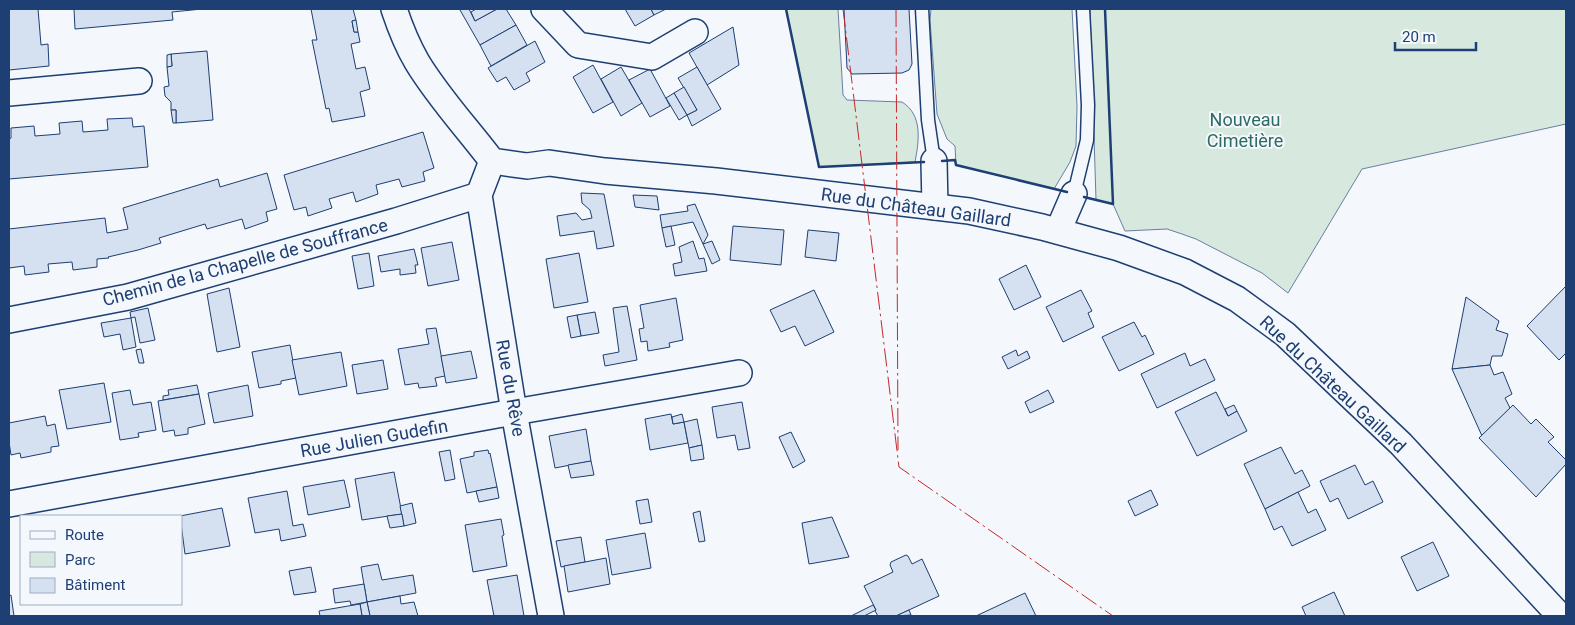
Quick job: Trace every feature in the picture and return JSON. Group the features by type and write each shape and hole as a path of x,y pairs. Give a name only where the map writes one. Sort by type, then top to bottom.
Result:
{"street":[{"path":"394,9 401,30 417,61 436,89 492,161 479,195"},
{"path":"544,9 578,45 652,56 695,32"},
{"path":"9,93 139,81"},
{"name":"Rue du Château Gaillard","path":"492,161 527,166 549,163 605,171 716,181 969,211 1058,231 1119,248 1185,272 1237,299 1285,334 1401,444 1560,616"},
{"path":"934,161 935,207"},
{"path":"1058,231 1074,194"},
{"name":"Chemin de la Chapelle de Souffrance","path":"9,320 128,296 396,221 479,195"},
{"name":"Rue du Rêve","path":"479,195 514,412 551,616"},
{"name":"Rue Julien Gudefin","path":"9,504 739,373"}],"lane":[{"path":"922,9 928,120 934,161"},
{"path":"1074,194 1088,140 1083,9"}],"green space":[{"path":"786,9 838,9 843,95 847,100 902,102 909,107 918,129 918,146 915,162 819,167"},
{"path":"931,9 1072,9 1077,106 1076,146 1070,162 1054,189 956,165 955,146 947,139 937,114 930,20"},
{"name":"Nouveau Cimetière","path":"1090,9 1566,9 1566,124 1362,169 1288,293 1262,273 1196,239 1167,229 1125,231 1113,204 1096,200"}],"building":[{"path":"9,9 38,9 41,45 48,44 49,66 9,70"},
{"path":"74,9 202,9 172,12 173,20 75,29"},
{"path":"311,9 353,9 356,20 352,21 354,32 358,32 360,42 351,44 356,69 365,67 370,89 360,92 365,116 332,122 329,108 326,109 312,40 317,40"},
{"path":"469,9 475,21 497,9 506,9 516,25 480,45 460,10"},
{"path":"476,9 497,9 475,21 471,12"},
{"path":"625,9 651,9 654,15 635,26"},
{"path":"651,9 666,9 654,15"},
{"path":"844,9 909,9 912,64 909,70 902,73 852,74 847,68"},
{"path":"356,20 358,32 354,32 352,21"},
{"path":"516,25 527,45 491,66 480,45"},
{"path":"733,27 739,65 707,85 689,53"},
{"path":"535,41 545,62 526,73 530,81 514,90 506,77 497,82 488,68"},
{"path":"207,51 213,120 176,123 176,110 171,110 171,102 165,96 164,87 169,86 167,67 172,66 171,54"},
{"path":"171,54 172,66 167,67 167,55"},
{"path":"593,65 613,102 593,113 573,77"},
{"path":"621,67 642,103 621,116 601,79"},
{"path":"697,67 721,109 692,126 687,115 697,110 678,78"},
{"path":"650,69 670,106 650,117 629,80"},
{"path":"684,87 697,110 687,115 674,93"},
{"path":"674,93 687,115 679,120 666,98"},
{"path":"171,110 176,110 176,123 173,123"},
{"path":"132,118 133,127 144,126 148,167 9,179 9,139 11,138 11,128 34,126 35,136 60,134 59,123 82,121 83,132 108,130 107,119"},
{"path":"423,132 434,168 423,172 425,181 402,187 399,179 376,185 378,194 356,202 353,192 329,199 332,208 308,216 306,207 294,210 284,175"},
{"path":"267,173 277,209 266,212 268,221 245,229 242,219 207,229 205,224 159,238 161,243 109,258 97,259 97,267 73,270 72,262 48,264 49,272 25,275 24,266 9,268 9,229 105,218 107,233 128,229 123,208 218,179 220,187"},
{"path":"581,193 604,194 614,246 597,249 594,231 560,236 557,216 576,213 582,220 592,218 590,210 582,203"},
{"path":"633,195 657,196 659,210 635,207"},
{"path":"695,204 708,235 703,244 693,222 662,228 660,215 688,211 687,206"},
{"path":"671,226 675,245 666,247 662,228"},
{"path":"733,226 784,230 781,265 730,260"},
{"path":"808,230 839,233 836,261 805,257"},
{"path":"693,241 699,259 704,258 707,271 675,276 673,264 682,262 679,247"},
{"path":"712,241 720,260 712,264 703,244"},
{"path":"452,242 459,280 428,286 421,248"},
{"path":"414,249 418,265 415,265 416,273 400,275 400,269 381,272 378,256"},
{"path":"369,253 374,286 358,289 352,256"},
{"path":"579,253 588,302 554,308 546,259"},
{"path":"1026,265 1041,297 1014,310 999,279"},
{"path":"1566,286 1566,353 1559,360 1527,326"},
{"path":"229,288 240,347 217,352 207,294"},
{"path":"814,290 834,332 805,346 795,326 781,332 770,310"},
{"path":"1081,290 1092,311 1088,313 1094,327 1063,342 1046,307"},
{"path":"1466,297 1499,321 1496,330 1508,334 1502,356 1492,356 1490,365 1452,369"},
{"path":"676,298 683,340 669,343 670,347 648,351 647,341 641,342 639,329 644,328 640,305"},
{"path":"627,306 637,360 605,366 603,355 619,352 613,308"},
{"path":"148,308 155,340 140,343 135,317 131,318 130,312"},
{"path":"595,312 599,333 581,336 577,315"},
{"path":"577,315 581,336 571,338 567,317"},
{"path":"131,318 136,347 123,350 120,334 104,337 101,323"},
{"path":"1134,322 1142,337 1145,335 1154,354 1119,371 1102,337"},
{"path":"436,328 445,376 435,378 437,386 419,388 418,383 405,385 398,349 429,344 426,329"},
{"path":"290,345 296,378 281,381 281,384 259,388 252,352"},
{"path":"141,349 144,363 139,363 136,350"},
{"path":"1016,350 1018,356 1027,351 1030,358 1008,369 1002,357"},
{"path":"471,351 477,378 446,383 441,356"},
{"path":"341,352 347,386 299,395 292,360"},
{"path":"1185,353 1190,366 1205,359 1215,380 1157,408 1141,374"},
{"path":"383,360 388,389 357,394 352,365"},
{"path":"1490,365 1494,375 1503,372 1512,394 1505,398 1510,408 1482,436 1452,369"},
{"path":"104,383 111,422 67,429 59,390"},
{"path":"197,385 199,394 163,400 163,396 169,395 168,390"},
{"path":"248,385 253,416 214,423 208,393"},
{"path":"130,390 133,405 151,402 156,430 138,433 139,437 120,440 112,393"},
{"path":"1048,390 1054,402 1030,413 1025,402"},
{"path":"1216,392 1228,416 1237,411 1247,431 1197,456 1175,412"},
{"path":"199,394 205,424 188,428 188,434 175,436 174,430 163,432 158,401"},
{"path":"742,402 750,448 738,450 735,435 717,438 712,407"},
{"path":"1234,405 1237,411 1228,416 1225,409"},
{"path":"1513,405 1531,424 1536,419 1554,437 1548,442 1566,460 1566,464 1536,497 1479,438"},
{"path":"671,414 673,424 684,422 688,443 650,450 645,419"},
{"path":"682,414 684,422 673,424 672,417"},
{"path":"45,416 47,426 55,424 59,446 51,447 51,452 21,458 20,453 11,455 9,423"},
{"path":"697,419 702,445 689,448 684,422"},
{"path":"586,429 591,461 555,468 549,436"},
{"path":"791,432 805,461 793,468 779,437"},
{"path":"702,445 704,459 691,461 689,448"},
{"path":"1281,447 1295,474 1302,470 1310,486 1265,509 1244,464"},
{"path":"450,450 455,479 445,481 439,452"},
{"path":"488,450 497,487 467,493 460,459 474,456 474,452"},
{"path":"591,461 594,475 571,478 568,465"},
{"path":"1355,465 1365,485 1373,481 1383,502 1348,519 1338,498 1330,502 1320,481"},
{"path":"394,472 402,514 362,520 355,479"},
{"path":"344,480 350,507 308,515 303,487"},
{"path":"497,487 499,498 479,502 476,491"},
{"path":"1151,490 1158,505 1135,516 1128,501"},
{"path":"287,491 293,526 303,524 306,536 281,541 279,529 255,533 248,498"},
{"path":"1298,492 1308,513 1316,509 1326,530 1292,546 1282,526 1274,530 1265,509"},
{"path":"648,499 652,522 640,524 636,501"},
{"path":"412,503 416,523 404,526 400,506"},
{"path":"222,508 230,546 185,554 182,516"},
{"path":"700,511 705,541 699,542 693,513"},
{"path":"402,514 404,526 390,528 387,516"},
{"path":"832,517 849,557 809,564 802,523"},
{"path":"501,519 507,566 473,572 465,525"},
{"path":"645,533 651,568 612,575 606,540"},
{"path":"581,537 585,562 561,567 556,541"},
{"path":"1433,542 1449,576 1417,591 1401,557"},
{"path":"906,555 912,564 922,559 939,596 896,616 878,616 864,586 893,572 890,565 891,562"},
{"path":"606,558 610,584 568,592 564,566"},
{"path":"378,564 382,580 413,575 416,593 367,602 361,567"},
{"path":"311,567 316,592 294,595 289,571"},
{"path":"517,575 524,616 494,616 487,580"},
{"path":"364,584 367,602 351,605 350,601 335,603 333,589"},
{"path":"1334,592 1345,616 1306,616 1302,607"},
{"path":"1025,593 1036,616 976,616"},
{"path":"11,595 14,616 9,616 9,596"},
{"path":"400,596 401,604 414,602 418,616 370,616 367,602"},
{"path":"367,602 370,616 362,616 360,604"},
{"path":"360,604 362,616 320,616 319,611"},
{"path":"873,605 876,610 864,616 851,616"},
{"path":"909,610 911,615 896,616"}],"wall":[{"path":"786,9 819,167 924,162"},
{"path":"1084,197 1113,204 1105,9"},
{"path":"942,161 955,160 956,165 1067,192"}],"power":[{"path":"843,9 899,467 1113,616"},
{"path":"896,9 898,450"}]}
